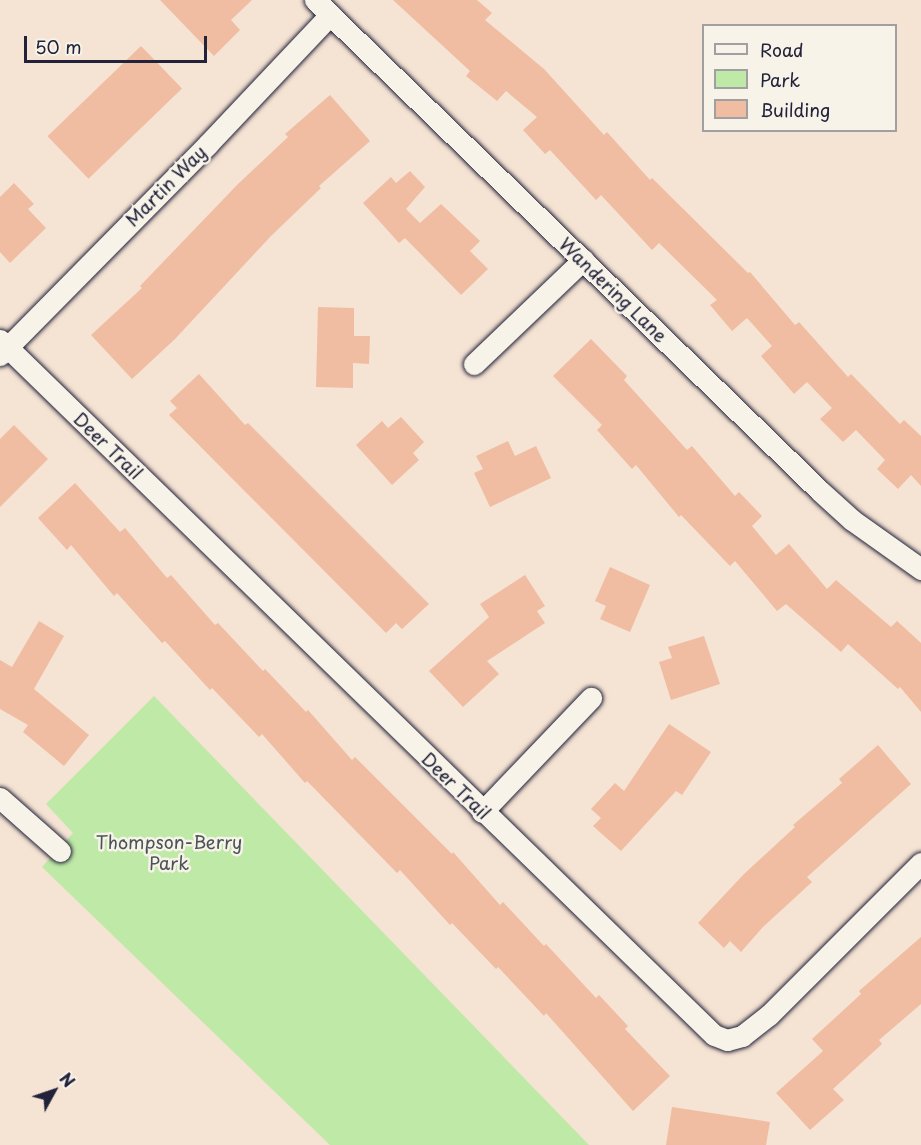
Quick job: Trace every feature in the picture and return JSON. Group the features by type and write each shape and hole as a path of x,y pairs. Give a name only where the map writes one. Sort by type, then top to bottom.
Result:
{"street":[{"name":"Wandering Lane","path":"323,7 820,491 852,520 921,569"},
{"name":"Martin Way","path":"3,347 208,144 323,7"},
{"path":"474,363 583,260"},
{"name":"Deer Trail","path":"3,347 703,1027 714,1035 727,1040 742,1036 769,1015 921,863"},
{"path":"482,812 591,698"},
{"path":"0,798 60,851"}],"green space":[{"name":"Thompson-Berry Park","path":"154,696 589,1145 330,1145 42,867 73,833 46,804"}],"building":[{"path":"160,0 252,0 231,20 240,30 214,56"},
{"path":"393,0 477,0 492,13 485,20 544,69 604,135 607,132 650,180 652,178 748,273 750,272 795,325 799,322 848,377 851,374 900,424 904,420 921,436 921,486 911,475 898,489 877,469 885,460 856,430 843,442 820,419 832,408 807,382 794,394 761,356 772,346 747,318 732,331 710,305 717,300 659,243 652,250 601,195 596,200 550,150 545,154 523,130 537,117 506,91 497,101 466,76 470,71"},
{"path":"141,46 182,88 88,179 47,136"},
{"path":"330,95 370,141 319,186 321,188 271,236 175,339 132,379 91,335 142,288 140,286 238,184 288,137 285,134"},
{"path":"410,171 425,187 406,209 420,223 441,204 480,241 470,251 488,269 461,295 405,238 399,243 363,203 391,177 396,183"},
{"path":"14,183 34,204 28,209 46,228 10,263 0,252 0,197"},
{"path":"318,307 354,308 354,336 370,336 369,364 353,363 353,388 316,387"},
{"path":"591,339 627,376 624,380 687,450 692,446 735,496 739,492 762,516 752,526 776,555 789,544 827,589 836,580 891,627 897,621 921,643 921,712 900,687 898,689 848,644 841,652 786,604 777,611 735,561 730,566 681,515 679,517 636,465 632,469 597,430 602,425 553,376"},
{"path":"199,374 245,425 248,423 429,604 402,629 396,623 386,633 169,415 177,408 170,401"},
{"path":"401,417 424,442 413,453 419,460 392,485 356,445 382,421 388,428"},
{"path":"14,425 48,459 0,507 0,439"},
{"path":"508,441 515,456 536,446 551,478 490,507 474,473 483,469 476,456"},
{"path":"75,483 120,532 125,528 167,578 171,575 215,625 218,623 263,671 265,669 306,712 308,710 352,760 355,757 452,854 453,852 500,905 503,902 596,998 599,995 628,1026 625,1029 670,1076 633,1111 546,1013 544,1016 498,967 496,969 452,923 450,925 400,870 397,873 307,781 305,783 262,734 259,737 212,688 210,690 165,641 162,643 117,593 114,596 71,545 67,550 38,518"},
{"path":"610,567 650,585 630,632 600,619 606,606 595,601"},
{"path":"525,575 545,606 537,611 545,623 487,661 499,674 463,707 429,671 489,617 480,604"},
{"path":"39,621 64,636 34,689 89,735 64,766 23,732 28,725 0,709 0,660 12,667"},
{"path":"704,636 720,684 671,700 659,662 672,658 668,647"},
{"path":"669,724 711,752 682,795 676,791 621,851 593,826 601,818 591,809 615,783 624,791"},
{"path":"878,745 911,784 807,877 812,882 763,927 741,952 730,941 724,948 698,923 744,874 795,827 793,825 842,783 839,779"},
{"path":"921,937 921,1004 879,1040 882,1044 833,1089 844,1100 810,1130 776,1093 823,1051 812,1039 861,994 859,991"},
{"path":"672,1107 770,1122 766,1145 666,1145"}]}
